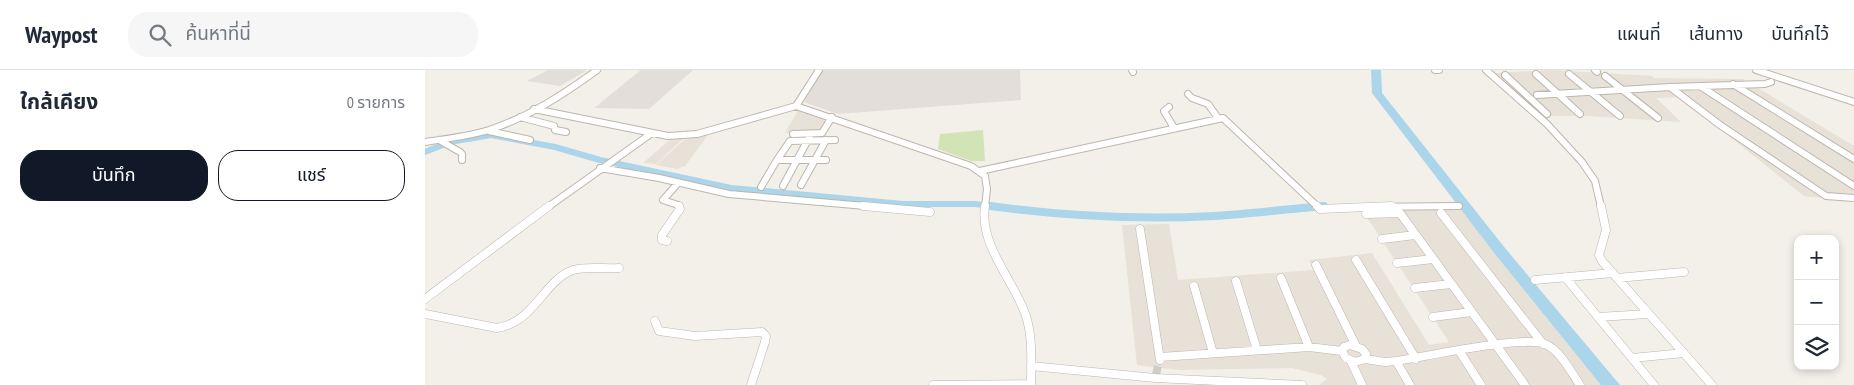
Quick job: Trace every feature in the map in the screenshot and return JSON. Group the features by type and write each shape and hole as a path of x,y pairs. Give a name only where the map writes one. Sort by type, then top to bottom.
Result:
{"street":[{"path":"425,142 442,143 487,131 520,117 597,70"},
{"path":"796,106 819,70"},
{"path":"1486,70 1518,97 1572,150 1595,181 1606,230 1599,255 1712,385"},
{"path":"1756,70 1854,102"},
{"path":"1536,74 1580,114"},
{"path":"1569,74 1620,116"},
{"path":"1505,75 1547,114"},
{"path":"1605,76 1658,118"},
{"path":"1537,96 1590,91 1787,81"},
{"path":"1733,84 1854,159"},
{"path":"1700,86 1854,186"},
{"path":"1670,87 1720,125 1826,196 1854,198"},
{"path":"1188,94 1192,98 1208,104 1218,118"},
{"path":"1518,97 1528,96"},
{"path":"534,109 672,137 687,136 796,106 832,117 980,171 1038,160 1218,118 1226,120 1317,206 1459,206"},
{"path":"1169,107 1164,111 1174,128"},
{"path":"520,117 554,126 555,130 566,132"},
{"path":"761,187 790,141 822,133 832,117"},
{"path":"487,131 530,140"},
{"path":"425,299 602,167 651,133"},
{"path":"793,134 835,140"},
{"path":"783,186 809,137"},
{"path":"801,185 826,140"},
{"path":"442,143 458,150 462,154 462,160"},
{"path":"777,160 826,160"},
{"path":"602,167 729,194 930,212"},
{"path":"933,385 1026,384 1031,366 1027,317 993,251 985,227 987,180 980,171"},
{"path":"667,241 662,240 662,234 680,209 678,205 663,200 663,198 678,183"},
{"path":"1366,214 1399,213 1525,385"},
{"path":"1441,213 1543,344 1553,350 1579,385"},
{"path":"1140,229 1160,360 1213,353 1309,347 1342,351"},
{"path":"1382,239 1415,235"},
{"path":"1397,263 1433,259"},
{"path":"1356,260 1416,359"},
{"path":"1316,265 1357,346 1366,354 1365,359"},
{"path":"425,314 497,328 506,327 517,320 569,272 585,269 619,268"},
{"path":"1535,280 1683,272"},
{"path":"1565,277 1654,385"},
{"path":"1281,278 1309,347"},
{"path":"1236,281 1257,350"},
{"path":"1415,288 1451,284"},
{"path":"1195,286 1213,353"},
{"path":"1433,317 1471,312"},
{"path":"1598,317 1649,314"},
{"path":"655,321 659,331 686,336 762,332 766,336 761,364 751,385"},
{"path":"1342,351 1343,356 1351,361 1361,362 1365,359 1385,362 1531,342 1543,344"},
{"path":"1342,351 1344,347 1350,345 1357,346"},
{"path":"1459,352 1481,385"},
{"path":"1632,358 1684,353"},
{"path":"1351,361 1362,385"},
{"path":"1396,361 1410,385"},
{"path":"1031,366 1302,385"}],"shaded area":[{"path":"548,70 586,71 560,86 527,81"},
{"path":"641,70 693,70 649,109 594,108"},
{"path":"823,70 1020,70 1021,100 838,114 804,102"},
{"path":"1550,70 1652,76 1654,78 1743,79 1854,146 1854,201 1804,196 1680,97 1656,98 1681,122 1587,116 1544,116 1495,73"},
{"path":"799,109 829,118 822,131 785,133"},
{"path":"708,135 685,166 677,169 656,165 685,139"},
{"path":"672,138 684,138 656,164 643,163"},
{"path":"1462,209 1608,385 1319,385 1327,379 1321,375 1292,368 1180,370 1137,365 1122,225 1169,224 1178,280 1313,270 1309,260 1372,253 1429,345 1449,342 1362,210"}],"green space":[{"path":"983,130 985,161 971,161 938,149 940,134"}],"waterway":[{"path":"1376,70 1377,93 1500,251 1611,385"},
{"path":"425,152 450,142 491,135 555,147 600,160 731,188 903,204 975,204 997,207"},
{"path":"990,206 997,207"},
{"path":"997,207 1074,215 1158,218 1228,215 1324,206 1310,207"}],"tunnel":[{"path":"1156,374 1159,362"}]}
